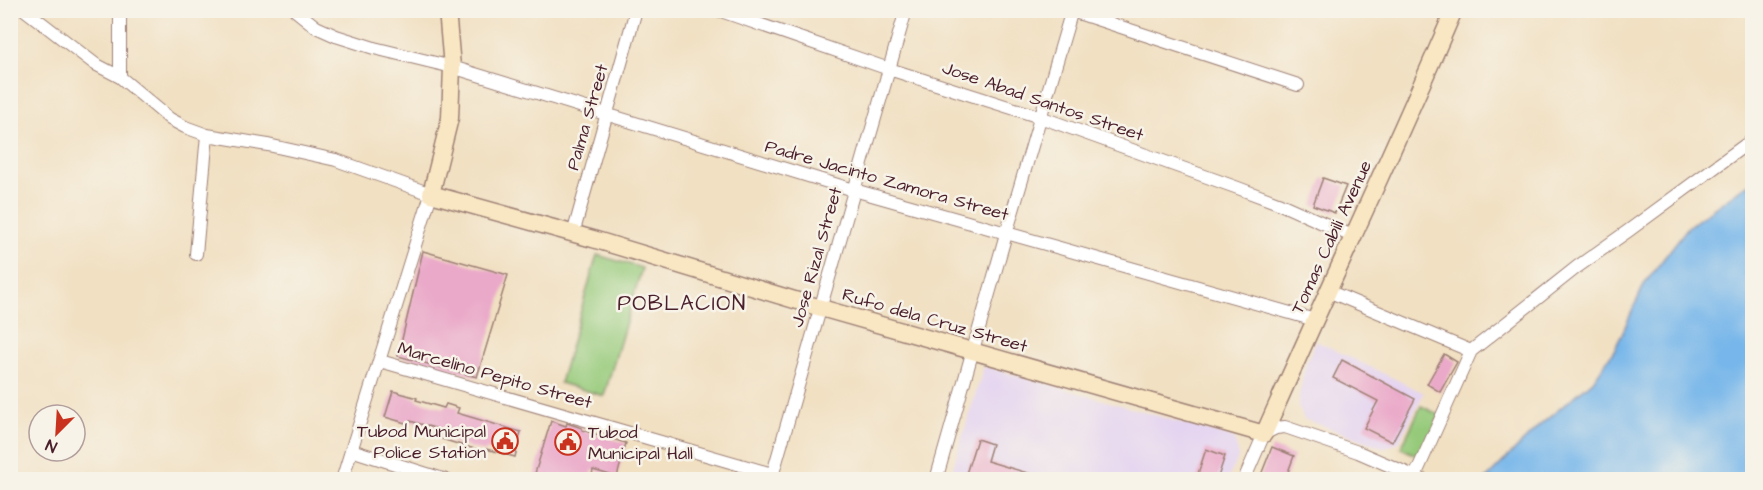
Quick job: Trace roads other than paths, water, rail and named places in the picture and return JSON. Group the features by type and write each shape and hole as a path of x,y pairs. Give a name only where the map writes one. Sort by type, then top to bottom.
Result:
{"street":[{"path":"25,10 96,64 120,77 170,119 185,128 207,135 336,160 431,194"},
{"path":"120,10 120,77"},
{"name":"Padre Jacinto Zamora Street","path":"295,10 316,27 375,48 452,67 1006,234 1315,320"},
{"path":"342,480 431,194 450,118 452,67 447,10"},
{"name":"Palma Street","path":"573,234 636,10"},
{"name":"Jose Abad Santos Street","path":"718,10 889,69 1040,117 1239,188 1352,236"},
{"name":"Jose Rizal Street","path":"771,477 906,10"},
{"name":"Tomas Cabili Avenue","path":"1244,480 1352,236 1411,112 1454,10"},
{"path":"936,480 1071,11 1298,85"},
{"path":"196,254 207,135"},
{"path":"1419,478 1471,351 1576,267 1752,140"},
{"name":"Rufo dela Cruz Street","path":"431,194 1264,434 1276,428 1285,427 1358,452 1419,478"},
{"path":"1328,291 1471,351"},
{"name":"Marcelino Pepito Street","path":"380,361 771,477"},
{"path":"351,450 446,480"}],"water":[{"path":"1752,181 1752,479 1486,479 1539,426 1593,381 1615,349 1645,283 1688,227"}],"place":[{"name":"Tubod Municipal Police Station","path":"505,441"},
{"name":"Tubod Municipal Hall","path":"568,442"}],"district":[{"name":"POBLACION","path":"682,303"}]}
